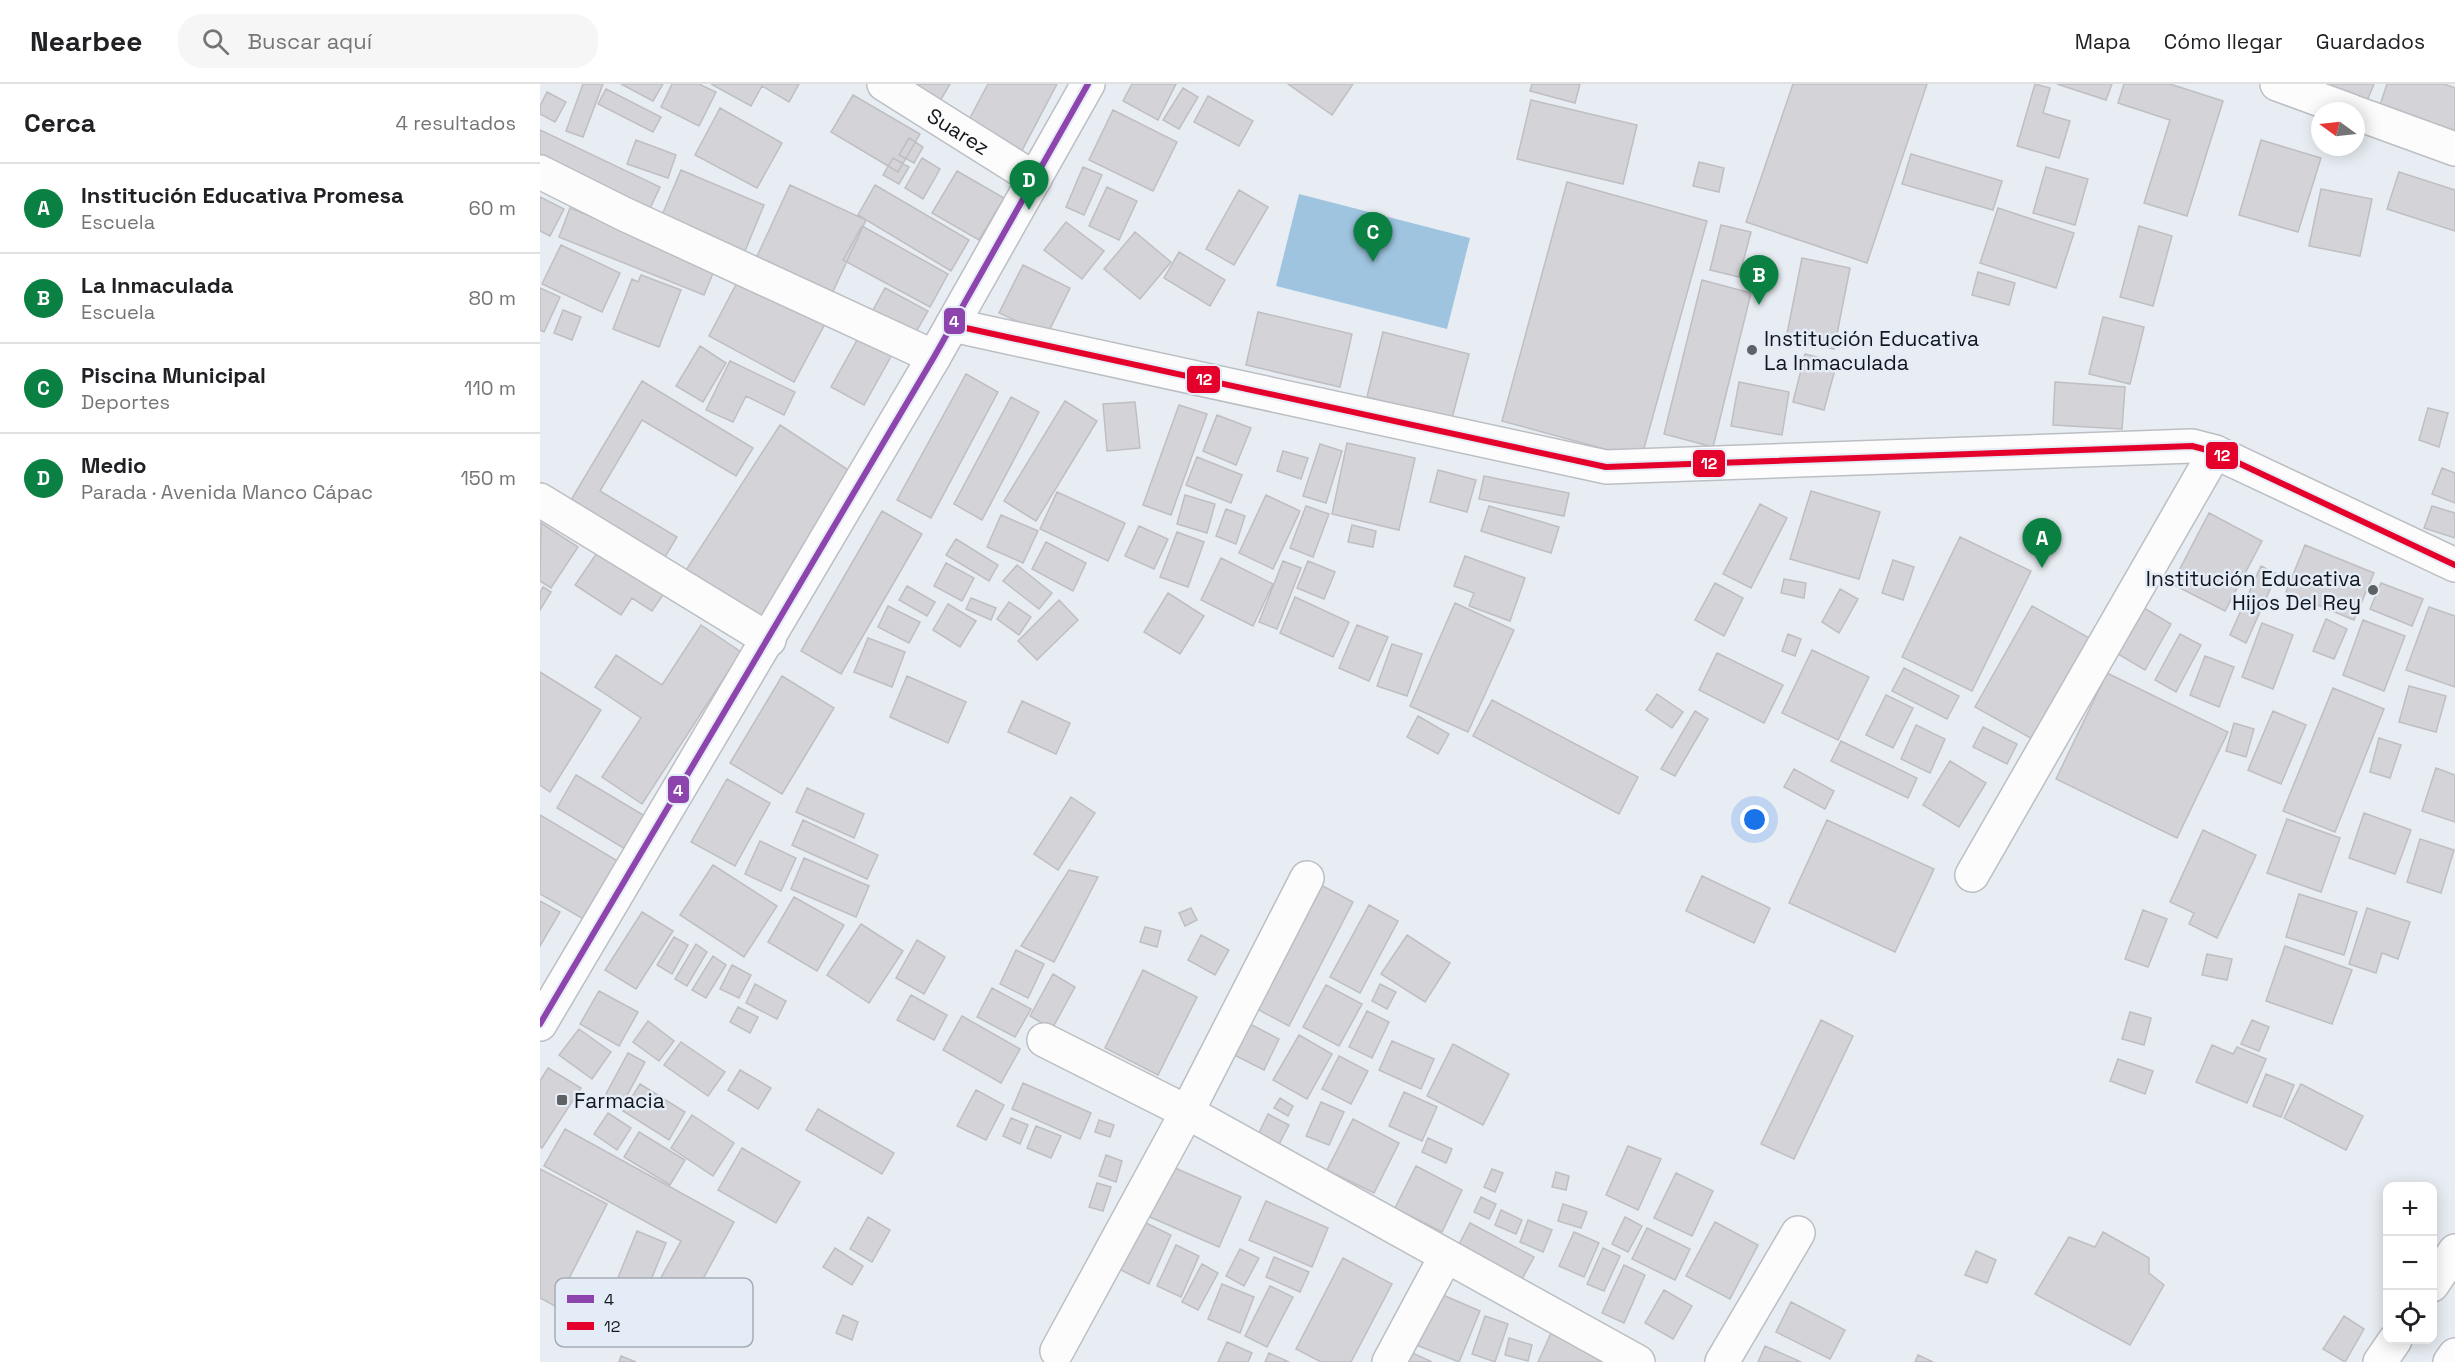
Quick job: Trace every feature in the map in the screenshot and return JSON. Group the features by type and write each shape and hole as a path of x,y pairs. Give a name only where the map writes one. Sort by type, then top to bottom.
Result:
{"main road":[{"name":"Suarez","path":"884,84 1035,179"},
{"path":"540,1024 769,640 934,357 1088,84"},
{"path":"2277,84 2326,102"},
{"path":"2365,116 2455,149"},
{"path":"540,172 624,214 934,357"},
{"path":"952,325 1606,467 2192,446 2215,452 2455,565"},
{"path":"1972,875 2215,452"},
{"path":"540,500 769,640"},
{"path":"1058,1351 1187,1112 1307,878"},
{"path":"1044,1040 1187,1112 1638,1362"},
{"path":"1722,1362 1798,1233"},
{"path":"2437,1279 2455,1251"},
{"path":"1389,1362 1446,1256"},
{"path":"2380,1362 2392,1344"},
{"path":"2450,1362 2455,1354"}],"water":[{"path":"1299,194 1470,238 1447,329 1276,286"}],"building":[{"path":"583,84 603,84 583,137 566,131"},
{"path":"621,84 663,84 653,101"},
{"path":"672,84 699,84 716,92 699,126 661,107"},
{"path":"711,84 799,84 789,102 762,86 751,106"},
{"path":"918,84 950,84 936,108 912,95"},
{"path":"988,84 1057,84 1017,160 963,131"},
{"path":"1132,84 1176,84 1158,120 1123,101"},
{"path":"1288,84 1353,84 1332,115"},
{"path":"1532,84 1580,84 1575,103 1530,91"},
{"path":"1793,84 1927,84 1867,263 1746,222"},
{"path":"2035,84 2050,88 2043,113 2070,121 2059,158 2017,146"},
{"path":"2057,84 2112,84 2106,100"},
{"path":"2124,84 2170,84 2223,101 2187,216 2144,203 2170,120 2118,103"},
{"path":"2301,84 2374,84 2365,106 2365,102 2348,102"},
{"path":"2387,84 2444,84 2455,88 2455,142 2377,114"},
{"path":"1183,88 1198,97 1179,129 1163,120"},
{"path":"606,89 661,117 653,132 598,104"},
{"path":"547,92 566,102 555,122 540,114 540,106"},
{"path":"853,95 920,134 898,172 831,132"},
{"path":"1208,96 1253,121 1239,146 1194,122"},
{"path":"1531,100 1637,125 1623,184 1517,159"},
{"path":"720,108 782,143 757,188 695,155"},
{"path":"1113,110 1177,142 1153,191 1089,160"},
{"path":"540,130 660,187 645,219 540,169"},
{"path":"909,138 923,147 914,163 899,155"},
{"path":"636,140 676,155 668,178 627,164"},
{"path":"2261,140 2321,158 2298,232 2239,215"},
{"path":"1911,154 2002,181 1993,210 1902,184"},
{"path":"893,158 909,167 899,184 883,175"},
{"path":"922,158 940,169 923,199 905,188"},
{"path":"1699,162 1724,168 1719,192 1693,186"},
{"path":"1083,167 1102,175 1084,215 1066,207"},
{"path":"2046,167 2088,179 2075,225 2033,213"},
{"path":"681,170 764,205 740,263 657,227"},
{"path":"957,171 1004,198 979,240 932,213"},
{"path":"2399,172 2455,190 2455,231 2387,209"},
{"path":"1567,182 1707,221 1641,459 1502,421"},
{"path":"790,185 866,220 829,300 753,265"},
{"path":"875,185 969,240 951,271 858,215"},
{"path":"1107,187 1137,201 1119,240 1089,226"},
{"path":"2321,189 2372,199 2360,256 2309,246"},
{"path":"1239,190 1268,207 1234,265 1206,249"},
{"path":"540,197 564,209 550,236 540,231"},
{"path":"570,208 716,266 704,295 559,237"},
{"path":"1998,208 2074,233 2056,288 1980,263"},
{"path":"1066,222 1104,251 1082,279 1044,250"},
{"path":"1721,225 1751,232 1739,277 1710,270"},
{"path":"862,226 948,274 930,307 843,260"},
{"path":"2139,226 2172,236 2153,306 2120,297"},
{"path":"1135,232 1171,262 1140,299 1104,269"},
{"path":"561,245 620,273 602,312 542,284"},
{"path":"1179,252 1225,280 1210,306 1164,278"},
{"path":"1802,258 1850,268 1834,349 1786,339"},
{"path":"1023,265 1070,288 1047,335 999,313"},
{"path":"1978,272 2015,283 2009,305 1972,295"},
{"path":"641,275 681,290 659,347 613,329 632,279 638,282"},
{"path":"741,275 827,320 794,382 709,336"},
{"path":"1702,280 1751,293 1713,447 1664,434"},
{"path":"540,288 560,297 544,332 540,330"},
{"path":"885,288 928,311 909,344 867,321"},
{"path":"563,310 581,317 572,340 554,333"},
{"path":"1258,312 1352,334 1340,387 1246,365"},
{"path":"2103,317 2144,327 2130,384 2089,374"},
{"path":"1383,332 1469,354 1452,418 1367,397"},
{"path":"861,333 894,351 864,405 831,387"},
{"path":"700,346 726,363 703,402 676,386"},
{"path":"1805,354 1837,362 1824,410 1793,402"},
{"path":"730,361 795,392 784,415 746,396 733,422 706,410"},
{"path":"966,374 998,392 931,518 897,500"},
{"path":"642,381 753,448 736,476 642,420 600,491 677,537 659,567 565,510"},
{"path":"1739,382 1789,392 1782,435 1731,426"},
{"path":"2055,382 2125,387 2122,429 2053,425"},
{"path":"1011,397 1039,412 982,520 954,504"},
{"path":"1065,401 1097,421 1036,521 1004,501"},
{"path":"1135,402 1140,448 1107,451 1103,404"},
{"path":"1179,405 1207,414 1171,515 1143,505"},
{"path":"2428,408 2448,413 2439,447 2419,440"},
{"path":"1217,415 1251,428 1236,465 1203,451"},
{"path":"780,425 856,475 755,631 679,581"},
{"path":"1347,443 1415,458 1399,530 1332,514"},
{"path":"1320,444 1342,451 1326,503 1303,496"},
{"path":"1283,451 1308,458 1301,479 1277,471"},
{"path":"1197,457 1242,475 1231,503 1186,485"},
{"path":"2442,468 2455,473 2455,503 2432,494"},
{"path":"1438,470 1476,480 1467,512 1430,502"},
{"path":"1484,476 1569,493 1564,516 1479,499"},
{"path":"1811,491 1880,512 1859,579 1790,559"},
{"path":"1057,492 1125,523 1108,561 1040,529"},
{"path":"1185,495 1215,504 1207,533 1177,524"},
{"path":"1266,495 1300,511 1273,569 1239,553"},
{"path":"1760,504 1787,518 1751,588 1723,574"},
{"path":"1306,506 1329,514 1313,557 1290,548"},
{"path":"1489,506 1559,527 1551,553 1481,531"},
{"path":"2432,506 2455,513 2455,538 2424,528"},
{"path":"1226,509 1245,516 1236,544 1216,536"},
{"path":"882,511 922,534 841,674 801,651"},
{"path":"2209,513 2262,541 2225,611 2172,584"},
{"path":"1001,515 1038,531 1023,563 987,547"},
{"path":"541,523 578,547 551,588 540,581"},
{"path":"1352,525 1376,531 1373,547 1348,542"},
{"path":"1139,526 1168,539 1154,569 1125,556"},
{"path":"1177,532 1204,542 1188,587 1160,577"},
{"path":"1960,537 2031,571 1972,691 1902,657"},
{"path":"956,539 998,565 989,581 946,555"},
{"path":"1046,542 1086,563 1073,591 1032,569"},
{"path":"2305,545 2374,573 2354,620 2286,592"},
{"path":"601,547 667,589 652,611 632,598 621,615 575,585"},
{"path":"1465,556 1525,578 1510,621 1469,606 1474,593 1454,586"},
{"path":"1221,558 1273,584 1253,626 1201,600"},
{"path":"1893,560 1914,567 1903,600 1882,593"},
{"path":"1283,561 1301,568 1277,629 1259,622"},
{"path":"1308,561 1335,572 1324,599 1297,588"},
{"path":"946,563 974,578 962,601 934,586"},
{"path":"1017,565 1052,593 1039,609 1003,581"},
{"path":"2261,566 2277,574 2246,643 2230,635"},
{"path":"1784,579 1806,583 1804,598 1781,593"},
{"path":"1715,583 1743,598 1724,636 1695,620"},
{"path":"2381,583 2423,599 2412,626 2370,609"},
{"path":"907,586 935,602 927,616 899,600"},
{"path":"543,587 551,592 540,610 540,593"},
{"path":"1840,589 1858,599 1839,633 1822,622"},
{"path":"1168,593 1204,616 1180,654 1144,632"},
{"path":"1295,597 1349,622 1333,657 1280,633"},
{"path":"971,598 996,608 991,620 966,609"},
{"path":"1059,600 1078,620 1037,660 1018,641"},
{"path":"1009,602 1031,617 1019,635 997,619"},
{"path":"1455,603 1514,630 1468,732 1410,706"},
{"path":"948,604 976,621 960,647 933,630"},
{"path":"888,606 920,622 909,643 878,627"},
{"path":"2032,606 2100,644 2043,745 1975,707"},
{"path":"2429,607 2455,616 2455,687 2406,670"},
{"path":"2144,608 2171,624 2145,670 2118,654"},
{"path":"2326,619 2347,629 2334,659 2313,651"},
{"path":"2363,620 2405,636 2384,691 2343,675"},
{"path":"2262,623 2293,635 2273,689 2242,677"},
{"path":"701,625 741,652 642,804 602,777 641,718 595,687 616,655 662,685"},
{"path":"1357,625 1388,637 1369,681 1339,668"},
{"path":"1788,634 1801,639 1795,656 1782,651"},
{"path":"2180,634 2201,645 2176,692 2155,680"},
{"path":"868,638 905,652 892,687 854,672"},
{"path":"1392,644 1422,654 1407,696 1377,686"},
{"path":"1812,650 1869,677 1838,740 1782,713"},
{"path":"1717,653 1783,685 1764,723 1699,690"},
{"path":"2205,656 2234,667 2219,707 2190,695"},
{"path":"1904,668 1959,696 1947,719 1892,691"},
{"path":"540,672 601,710 550,792 540,785"},
{"path":"2107,673 2228,732 2177,838 2056,779"},
{"path":"782,676 834,708 782,794 730,763"},
{"path":"907,676 966,702 948,743 890,717"},
{"path":"2409,686 2446,696 2436,732 2399,722"},
{"path":"2333,688 2384,709 2335,832 2283,811"},
{"path":"1657,694 1683,712 1672,728 1646,710"},
{"path":"1886,695 1913,708 1893,748 1866,735"},
{"path":"1492,700 1638,777 1619,814 1473,736"},
{"path":"1022,701 1070,723 1056,754 1008,732"},
{"path":"1695,711 1708,719 1675,776 1661,769"},
{"path":"2273,711 2306,725 2281,784 2248,770"},
{"path":"1418,716 1449,734 1438,754 1407,737"},
{"path":"2234,723 2254,729 2246,757 2226,751"},
{"path":"1916,725 1945,739 1930,773 1901,759"},
{"path":"1983,727 2017,744 2007,764 1973,747"},
{"path":"2379,738 2401,745 2390,778 2370,772"},
{"path":"1841,741 1917,778 1908,798 1831,761"},
{"path":"1950,761 1986,783 1959,827 1923,805"},
{"path":"2436,768 2455,775 2455,822 2422,811"},
{"path":"1794,769 1834,791 1825,809 1784,787"},
{"path":"576,775 655,822 635,855 557,808"},
{"path":"727,779 770,803 735,866 691,842"},
{"path":"807,788 864,814 854,838 796,812"},
{"path":"1071,797 1095,813 1058,870 1034,854"},
{"path":"2364,813 2411,830 2395,874 2349,858"},
{"path":"540,815 626,866 592,924 540,894"},
{"path":"2287,819 2340,838 2321,892 2267,873"},
{"path":"803,820 878,855 867,879 792,845"},
{"path":"1827,820 1934,869 1895,952 1789,903"},
{"path":"2203,830 2256,855 2217,938 2189,924 2194,913 2170,902"},
{"path":"2420,839 2454,850 2441,893 2407,882"},
{"path":"760,841 796,858 781,891 745,874"},
{"path":"804,858 869,886 856,917 791,889"},
{"path":"713,865 777,906 744,957 680,915"},
{"path":"1069,870 1098,877 1054,962 1021,946"},
{"path":"1702,876 1770,908 1754,943 1686,911"},
{"path":"1319,884 1353,902 1289,1026 1255,1008"},
{"path":"2299,894 2357,912 2344,955 2286,937"},
{"path":"794,897 844,925 817,971 768,942"},
{"path":"540,901 560,912 540,946"},
{"path":"1369,905 1398,921 1360,993 1330,977"},
{"path":"1191,908 1197,920 1185,926 1179,913"},
{"path":"2367,908 2410,922 2398,959 2382,953 2376,973 2349,964"},
{"path":"2143,910 2167,919 2148,967 2125,959"},
{"path":"642,912 673,931 636,989 605,970"},
{"path":"861,924 903,951 869,1003 827,975"},
{"path":"1145,927 1161,931 1157,947 1140,942"},
{"path":"1201,935 1229,950 1215,975 1188,960"},
{"path":"1407,935 1450,963 1425,1002 1381,974"},
{"path":"674,937 688,945 672,974 657,965"},
{"path":"917,940 945,957 924,994 896,978"},
{"path":"696,944 707,952 687,986 675,979"},
{"path":"2285,946 2352,970 2332,1024 2266,1001"},
{"path":"1016,950 1044,964 1028,998 1000,984"},
{"path":"2207,954 2232,959 2227,980 2202,975"},
{"path":"713,956 726,965 706,998 692,990"},
{"path":"732,965 751,975 739,998 720,989"},
{"path":"1143,970 1197,997 1158,1075 1105,1048"},
{"path":"1053,974 1075,987 1052,1029 1030,1016"},
{"path":"755,984 786,1001 777,1019 746,1003"},
{"path":"1380,984 1396,992 1387,1009 1372,1001"},
{"path":"1326,985 1362,1004 1339,1046 1303,1027"},
{"path":"992,988 1031,1009 1015,1037 977,1017"},
{"path":"599,991 638,1012 619,1046 580,1024"},
{"path":"911,995 947,1015 934,1040 897,1020"},
{"path":"738,1007 758,1017 750,1033 730,1022"},
{"path":"1367,1011 1389,1022 1372,1058 1349,1047"},
{"path":"2130,1012 2151,1018 2144,1045 2122,1039"},
{"path":"962,1016 1020,1049 1001,1083 943,1050"},
{"path":"1821,1020 1853,1036 1794,1159 1761,1144"},
{"path":"2252,1020 2269,1027 2259,1051 2241,1044"},
{"path":"648,1021 674,1041 659,1061 633,1042"},
{"path":"1246,1022 1279,1039 1264,1070 1230,1053"},
{"path":"579,1029 611,1052 592,1079 559,1055"},
{"path":"1299,1035 1332,1054 1307,1099 1273,1080"},
{"path":"1392,1041 1434,1059 1421,1089 1379,1070"},
{"path":"681,1042 725,1072 708,1096 664,1065"},
{"path":"1453,1044 1509,1074 1483,1125 1427,1096"},
{"path":"2212,1045 2233,1054 2237,1047 2266,1059 2247,1103 2196,1082"},
{"path":"628,1053 645,1062 623,1103 606,1094"},
{"path":"1339,1056 1368,1071 1351,1104 1322,1089"},
{"path":"2118,1059 2153,1071 2145,1094 2110,1081"},
{"path":"548,1068 581,1088 542,1148 540,1147 540,1081"},
{"path":"740,1070 771,1088 758,1109 728,1090"},
{"path":"2266,1074 2294,1085 2281,1117 2253,1106"},
{"path":"1023,1083 1091,1113 1080,1139 1012,1109"},
{"path":"640,1084 685,1112 669,1140 623,1111"},
{"path":"2301,1084 2363,1116 2346,1150 2284,1118"},
{"path":"976,1090 1004,1105 986,1140 957,1126"},
{"path":"1404,1092 1437,1107 1422,1141 1389,1126"},
{"path":"1280,1098 1293,1106 1288,1116 1274,1108"},
{"path":"1321,1102 1344,1112 1329,1145 1306,1136"},
{"path":"818,1109 894,1153 882,1174 806,1130"},
{"path":"608,1113 631,1128 617,1150 594,1134"},
{"path":"1268,1114 1289,1125 1277,1148 1256,1139"},
{"path":"692,1115 734,1143 713,1176 671,1148"},
{"path":"1011,1118 1028,1125 1020,1144 1003,1136"},
{"path":"1353,1119 1399,1143 1374,1193 1327,1170"},
{"path":"1099,1120 1114,1125 1110,1137 1095,1132"},
{"path":"1036,1126 1061,1136 1051,1158 1027,1148"},
{"path":"565,1129 734,1222 703,1278 661,1278 681,1241 544,1166"},
{"path":"639,1132 685,1160 670,1185 624,1157"},
{"path":"1428,1138 1452,1149 1446,1163 1422,1152"},
{"path":"1628,1146 1661,1159 1638,1210 1606,1195"},
{"path":"742,1148 800,1182 776,1223 718,1190"},
{"path":"1106,1155 1122,1161 1116,1182 1099,1176"},
{"path":"1166,1164 1241,1197 1219,1247 1143,1214"},
{"path":"1416,1166 1462,1190 1442,1232 1395,1208"},
{"path":"540,1169 607,1204 569,1278 555,1278 555,1306 540,1298"},
{"path":"1492,1169 1503,1173 1495,1192 1484,1187"},
{"path":"1556,1172 1569,1176 1566,1190 1552,1187"},
{"path":"1676,1173 1713,1191 1692,1236 1654,1218"},
{"path":"1097,1183 1111,1187 1103,1211 1089,1207"},
{"path":"1481,1197 1496,1204 1489,1219 1474,1212"},
{"path":"1266,1201 1328,1228 1312,1267 1249,1240"},
{"path":"1563,1204 1587,1212 1581,1228 1558,1221"},
{"path":"1501,1210 1522,1220 1516,1234 1495,1225"},
{"path":"868,1217 890,1230 872,1262 850,1249"},
{"path":"1625,1217 1642,1226 1628,1252 1612,1244"},
{"path":"1528,1220 1552,1230 1543,1252 1520,1242"},
{"path":"1142,1221 1171,1235 1149,1284 1119,1269"},
{"path":"1715,1222 1758,1245 1730,1299 1686,1276"},
{"path":"1470,1223 1534,1257 1516,1290 1453,1256"},
{"path":"1647,1228 1690,1249 1675,1280 1632,1259"},
{"path":"637,1231 666,1243 652,1278 618,1278"},
{"path":"1574,1232 1599,1243 1584,1277 1559,1266"},
{"path":"2103,1232 2149,1258 2149,1273 2164,1285 2130,1345 2035,1294 2069,1237 2095,1247"},
{"path":"1176,1245 1199,1256 1181,1297 1157,1286"},
{"path":"835,1248 863,1266 852,1285 823,1267"},
{"path":"1603,1248 1620,1256 1604,1291 1587,1284"},
{"path":"1240,1249 1259,1258 1244,1286 1226,1276"},
{"path":"1976,1251 1996,1260 1987,1283 1965,1275"},
{"path":"1274,1257 1309,1272 1300,1292 1266,1277"},
{"path":"1343,1258 1392,1284 1351,1362 1321,1362 1296,1349"},
{"path":"1202,1264 1218,1273 1198,1310 1182,1302"},
{"path":"1624,1265 1645,1275 1624,1323 1602,1313"},
{"path":"1222,1284 1254,1297 1240,1333 1208,1319"},
{"path":"1270,1286 1293,1297 1267,1347 1245,1336"},
{"path":"1664,1290 1692,1306 1673,1339 1645,1323"},
{"path":"1436,1292 1480,1311 1459,1362 1414,1344"},
{"path":"1791,1302 1845,1330 1830,1359 1776,1332"},
{"path":"843,1315 858,1322 852,1340 836,1333"},
{"path":"1485,1316 1508,1324 1495,1362 1472,1354"},
{"path":"2344,1316 2364,1329 2345,1362 2323,1349"},
{"path":"1552,1331 1617,1362 1538,1362"},
{"path":"1509,1338 1532,1345 1528,1361 1505,1355"},
{"path":"1227,1342 1252,1353 1248,1362 1218,1362"},
{"path":"1765,1346 1801,1362 1758,1362"},
{"path":"1404,1349 1432,1362 1398,1362"},
{"path":"1269,1353 1289,1362 1265,1362"},
{"path":"1918,1355 1933,1362 1915,1362"},
{"path":"621,1356 636,1362 619,1362"}],"transit line":[{"name":"4","path":"540,1024 934,357 1088,84"},
{"name":"12","path":"952,325 1606,467 2192,446 2215,452 2455,565"}],"place":[{"name":"Medio","path":"1029,210"},
{"name":"Piscina Municipal","path":"1373,262"},
{"name":"La Inmaculada","path":"1759,305"},
{"name":"Institución Educativa La Inmaculada","path":"1752,350"},
{"name":"Institución Educativa Promesa","path":"2042,568"},
{"name":"Institución Educativa Hijos Del Rey","path":"2373,590"},
{"name":"Farmacia","path":"562,1100"}]}
